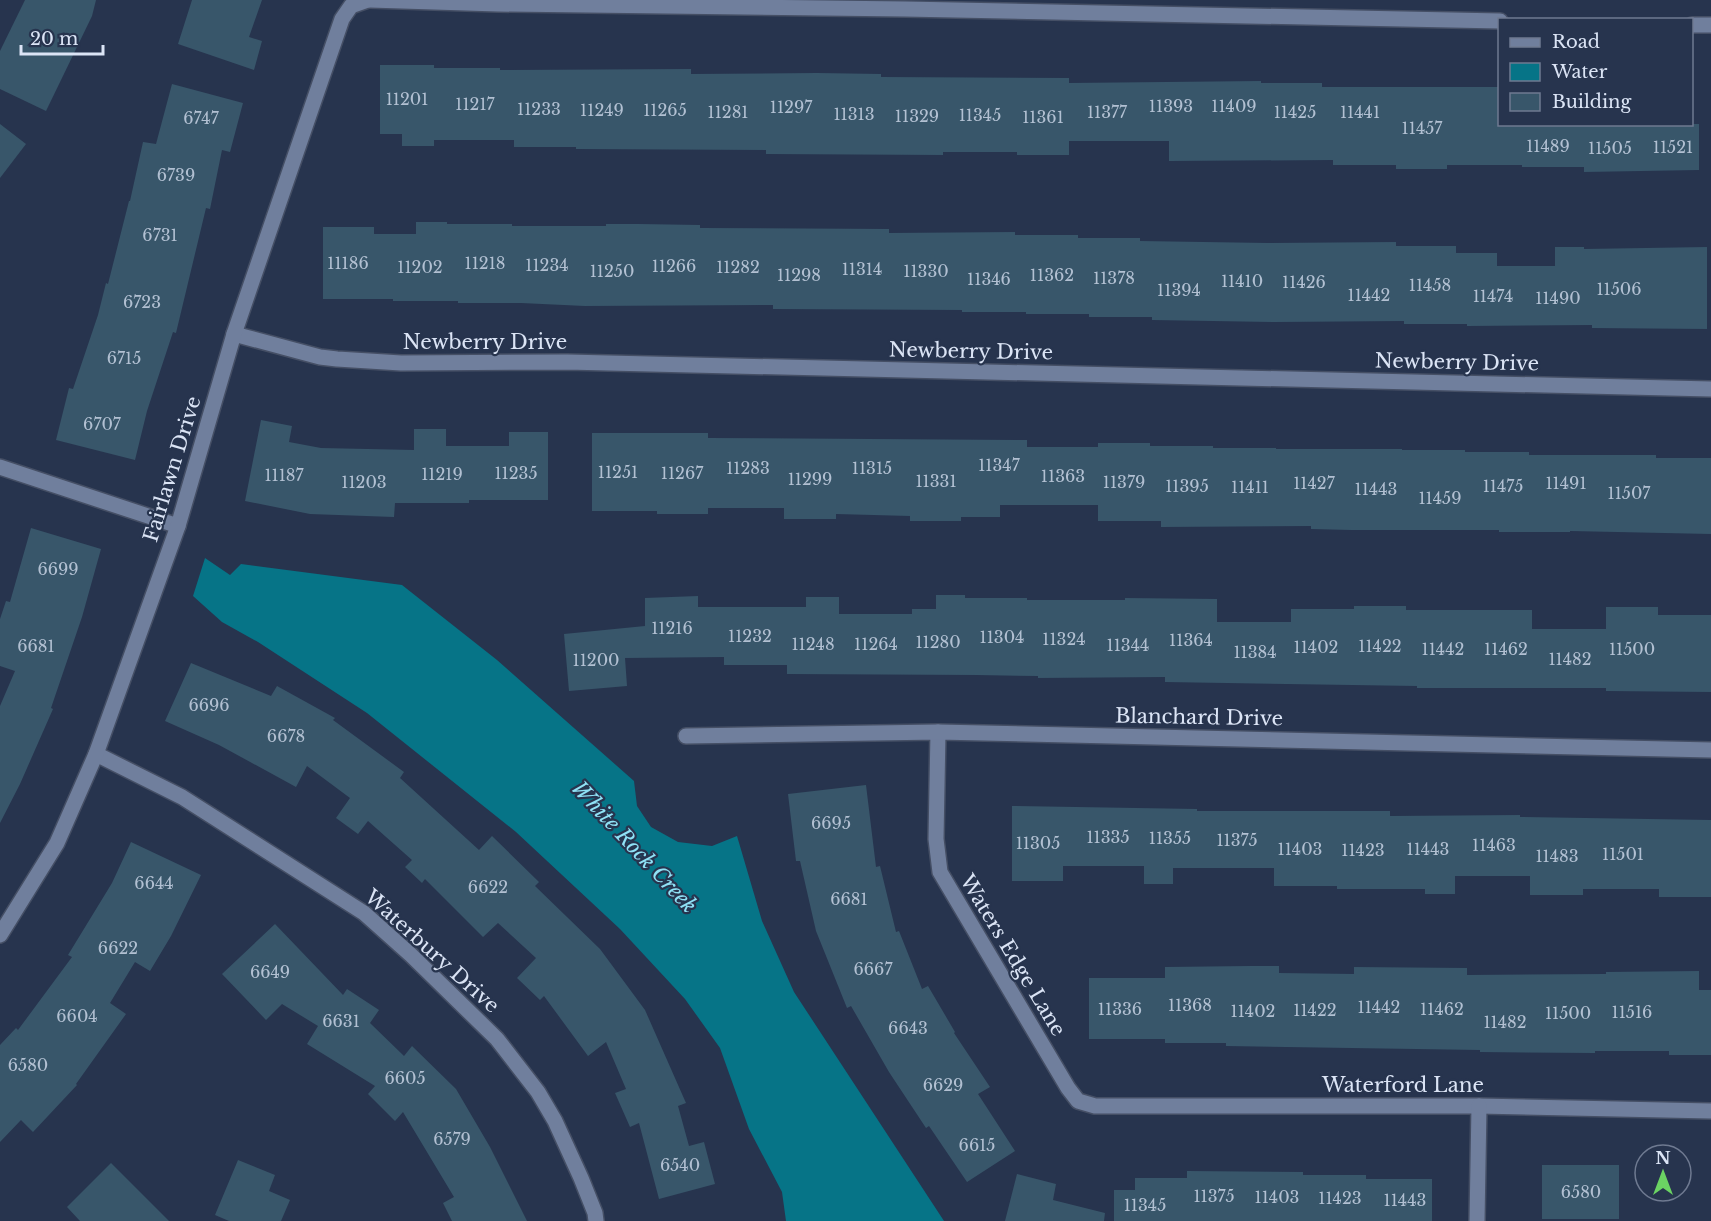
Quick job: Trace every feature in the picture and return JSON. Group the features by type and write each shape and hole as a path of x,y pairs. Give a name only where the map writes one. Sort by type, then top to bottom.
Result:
{"street":[{"path":"365,1 1498,21"},
{"name":"Fairlawn Drive","path":"0,935 57,843 96,754 178,526 234,334 342,19 348,10 365,1"},
{"path":"1693,25 1711,25"},
{"name":"Newberry Drive","path":"234,334 320,357 401,363 591,363 1711,389"},
{"path":"0,467 178,526"},
{"name":"Blanchard Drive","path":"686,736 938,732 1711,750"},
{"name":"Waters Edge Lane","path":"938,732 936,839 940,872 1068,1088 1078,1101 1095,1106"},
{"name":"Waterbury Drive","path":"96,754 182,797 364,913 411,955 497,1039 538,1092 555,1121 592,1204 596,1221"},
{"name":"Waterford Lane","path":"1095,1106 1479,1106 1711,1111"},
{"path":"1477,1221 1479,1106"}],"water":[{"name":"White Rock Creek","path":"205,558 230,575 241,564 402,585 497,660 634,781 637,806 651,827 678,842 712,846 737,836 762,921 794,992 944,1221 786,1221 782,1192 749,1129 720,1048 685,999 620,929 516,832 367,713 258,642 222,622 193,596"}],"building":[{"path":"25,0 96,0 92,16 46,111 0,89 0,51"},
{"path":"192,0 262,0 249,37 262,41 254,70 178,44"},
{"path":"380,65 434,65 434,68 500,68 500,70 691,69 691,74 817,73 881,74 881,77 1069,78 1069,83 1261,81 1261,83 1322,83 1322,87 1498,87 1498,126 1693,126 1693,124 1699,124 1699,170 1584,172 1584,167 1522,167 1522,165 1447,165 1447,169 1396,169 1396,165 1333,165 1333,160 1169,161 1169,141 1069,141 1069,155 1017,155 1017,152 943,152 943,155 766,154 766,150 514,147 514,140 434,140 434,146 402,146 402,134 380,134"},
{"path":"172,84 243,103 230,152 222,150 210,209 206,208 176,333 173,332 147,411 135,460 56,440 69,388 73,389 98,315 106,283 108,284 143,142 156,144"},
{"path":"0,124 26,144 0,178"},
{"path":"416,222 512,224 512,226 639,224 700,225 700,228 889,229 889,233 1015,232 1015,235 1140,238 1140,241 1396,242 1396,246 1456,246 1456,253 1497,253 1497,266 1555,266 1555,247 1584,247 1584,249 1707,247 1707,329 1592,328 1592,325 1467,326 1467,324 1404,324 1404,321 1152,320 1152,317 1089,317 1089,314 962,312 962,310 773,309 773,305 585,306 393,301 393,299 323,299 323,227 374,227 374,234 416,234"},
{"path":"261,420 292,426 289,442 321,448 414,450 414,429 446,429 446,446 509,446 509,432 548,432 548,500 395,503 394,517 310,514 245,501"},
{"path":"592,433 708,433 708,438 1027,440 1027,447 1098,447 1098,443 1150,443 1150,446 1213,446 1213,448 1465,450 1465,452 1529,452 1529,455 1656,455 1656,458 1711,458 1711,534 1351,530 1311,529 1311,526 1161,527 1161,521 1098,521 1098,505 1000,505 1000,517 961,517 961,521 910,521 910,516 836,514 836,519 784,519 784,508 708,508 708,514 592,511"},
{"path":"31,528 101,549 82,617 51,708 53,709 0,823 0,706 15,671 0,666 0,619 6,601 10,602"},
{"path":"936,595 965,595 965,598 1027,598 1027,600 1217,599 1217,622 1291,622 1291,609 1354,609 1354,606 1406,606 1406,610 1532,610 1532,629 1606,629 1606,607 1658,607 1658,615 1711,615 1711,692 1606,691 1606,688 1417,688 1417,686 1165,682 1165,677 1038,678 1038,676 976,675 787,674 787,665 724,665 724,657 625,658 627,686 569,691 564,634 645,626 645,598 698,596 698,607 806,607 806,597 839,597 839,614 912,614 912,609 936,609"},
{"path":"191,663 271,696 277,686 335,718 333,720 404,772 400,778 479,850 492,836 539,882 535,886 600,949 645,1010 686,1103 678,1106 689,1146 704,1142 715,1184 659,1199 639,1123 630,1127 615,1093 626,1089 606,1042 588,1056 544,996 540,1000 517,978 536,958 498,923 483,937 425,879 422,883 405,867 412,860 368,821 358,834 336,818 350,798 307,766 296,787 219,745 165,721"},
{"path":"866,785 876,867 880,866 896,932 899,931 922,989 928,986 954,1033 990,1087 978,1094 1015,1151 967,1182 929,1126 926,1128 889,1072 851,1006 847,1008 816,931 800,861 796,861 788,794"},
{"path":"1012,806 1197,809 1197,811 1390,811 1390,816 1520,815 1520,817 1711,820 1711,897 1659,897 1659,889 1583,889 1583,895 1530,895 1530,876 1455,876 1455,894 1425,894 1425,889 1274,886 1274,868 1173,868 1173,884 1144,884 1144,866 1063,866 1063,881 1012,881"},
{"path":"131,842 201,875 171,936 150,971 135,962 110,1003 126,1014 77,1085 33,1132 21,1120 0,1142 0,1045 16,1028 18,1030 72,957 68,955 112,883"},
{"path":"275,924 343,995 347,989 379,1010 370,1023 404,1056 412,1046 456,1089 490,1147 527,1221 452,1221 443,1203 454,1197 403,1112 395,1121 368,1094 375,1086 307,1044 318,1026 282,1004 266,1020 222,974"},
{"path":"1279,966 1279,973 1354,974 1354,967 1467,968 1467,975 1699,971 1699,990 1711,990 1711,1055 1669,1055 1669,1051 1480,1052 1480,1050 1226,1046 1226,1043 1165,1043 1165,1039 1089,1039 1089,978 1165,978 1165,967"},
{"path":"238,1160 275,1175 269,1191 290,1200 281,1221 229,1221 215,1215"},
{"path":"111,1163 169,1221 80,1221 67,1207"},
{"path":"1542,1165 1619,1165 1619,1219 1542,1219"},
{"path":"1187,1171 1303,1172 1303,1175 1366,1175 1366,1179 1432,1179 1432,1221 1114,1221 1114,1190 1135,1190 1135,1178 1187,1178"},
{"path":"1017,1174 1056,1184 1053,1200 1105,1213 1104,1221 1005,1221"}]}
